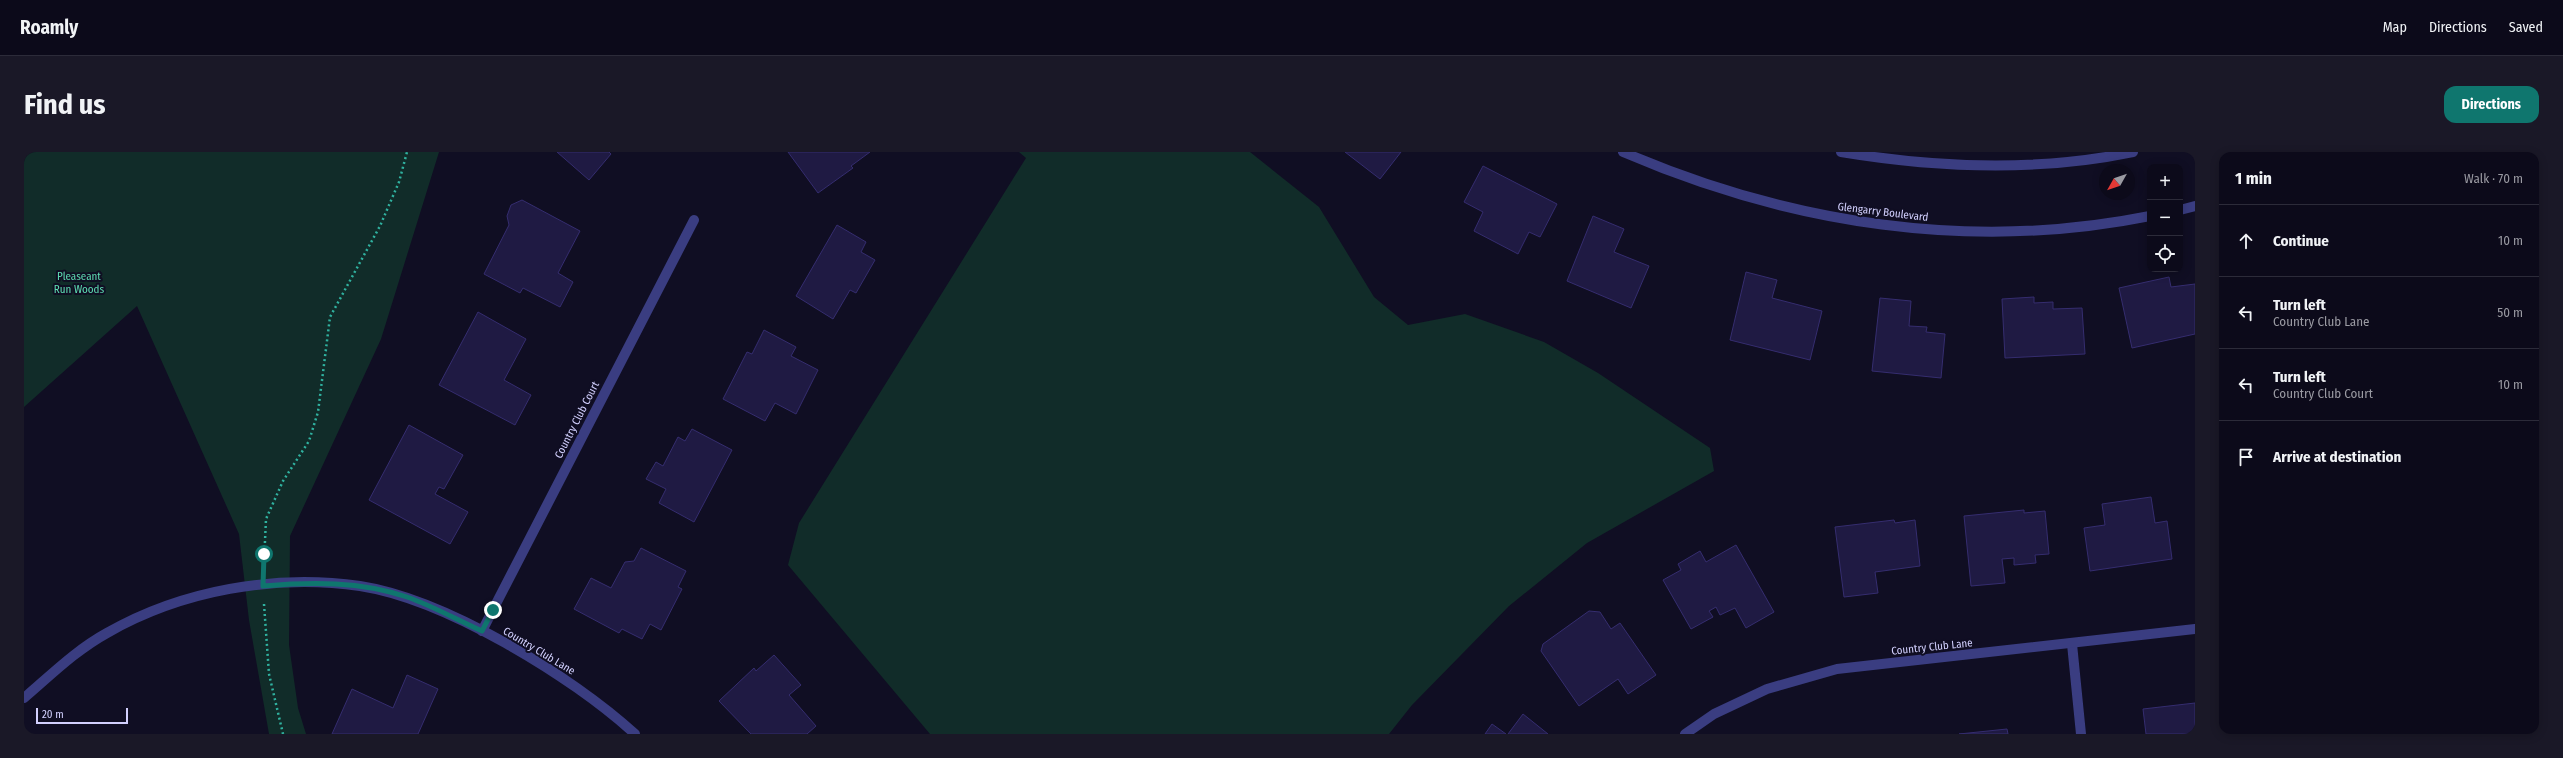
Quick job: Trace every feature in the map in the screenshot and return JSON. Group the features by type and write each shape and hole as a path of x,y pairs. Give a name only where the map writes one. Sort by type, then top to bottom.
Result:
{"street":[{"name":"Glengarry Boulevard","path":"1623,152 1674,174 1724,191 1812,214 1864,223 1967,232 2020,232 2073,228 2147,216"},
{"path":"1842,152 1929,164 2017,166 2068,162 2133,152"},
{"path":"2183,209 2195,206"},
{"name":"Country Club Court","path":"482,631 694,220"},
{"name":"Country Club Lane","path":"24,698 75,653 107,633 172,603 218,590 313,582 360,586 407,597 482,631 525,655 574,686 635,734"},
{"name":"Country Club Lane","path":"1685,734 1714,714 1767,689 1830,671 2195,629"},
{"path":"2072,644 2081,734"}],"path":[{"path":"283,734 269,674 263,586 266,519 283,481 309,441 318,412 330,317 380,226 399,182 407,152"}],"green space":[{"name":"Pleaseant Run Woods","path":"24,152 439,152 381,339 290,536 289,645 298,708 306,734 269,734 249,620 239,534 137,306 24,407"},
{"path":"1019,152 1250,152 1319,207 1374,297 1408,325 1465,314 1544,342 1598,373 1710,448 1714,471 1587,543 1509,606 1412,705 1389,734 930,734 788,565 799,523 1026,158"}],"building":[{"path":"557,152 609,152 611,154 589,180"},
{"path":"788,152 870,152 851,166 853,168 818,193"},
{"path":"1345,152 1401,152 1380,179"},
{"path":"1483,166 1557,204 1540,237 1529,232 1518,254 1474,231 1483,212 1464,202"},
{"path":"522,200 580,231 558,273 573,282 560,307 523,288 520,293 484,274 509,225 507,216 511,205"},
{"path":"1593,216 1624,229 1614,252 1649,266 1631,308 1567,281"},
{"path":"837,225 866,242 861,252 875,260 856,293 850,290 833,319 796,296"},
{"path":"1746,272 1777,280 1772,298 1822,311 1810,360 1730,340"},
{"path":"2169,277 2171,287 2195,284 2195,334 2132,348 2119,288"},
{"path":"2034,297 2034,303 2053,302 2053,309 2082,308 2085,354 2005,358 2002,299"},
{"path":"1880,298 1911,301 1909,326 1927,327 1926,332 1945,334 1941,378 1872,371"},
{"path":"478,312 526,339 504,380 531,395 515,425 439,385"},
{"path":"764,330 796,347 791,356 818,370 796,414 775,403 765,421 723,399 747,352 752,354"},
{"path":"409,425 463,455 444,489 439,487 435,494 468,512 450,544 369,500"},
{"path":"692,429 732,450 694,522 659,503 666,489 646,479 656,462 663,466 678,437 685,441"},
{"path":"2151,497 2155,523 2167,521 2172,559 2090,571 2084,528 2105,525 2102,504"},
{"path":"2024,510 2024,513 2045,511 2049,554 2035,555 2036,563 2014,565 2014,558 2002,559 2005,583 1971,586 1964,516"},
{"path":"1894,520 1895,523 1915,520 1920,566 1875,572 1878,593 1844,597 1835,527"},
{"path":"1736,545 1774,612 1746,628 1735,608 1720,615 1716,607 1709,611 1713,617 1691,629 1663,580 1681,570 1678,564 1700,551 1706,562"},
{"path":"641,548 686,571 678,587 682,589 661,630 650,624 642,639 622,629 619,633 574,609 591,578 611,588 625,562 634,561"},
{"path":"1589,611 1600,612 1611,629 1620,623 1656,675 1628,694 1618,679 1579,706 1541,651 1543,644"},
{"path":"774,655 801,685 789,695 816,726 807,734 751,734 719,701 754,668 756,671"},
{"path":"407,675 438,689 418,734 332,734 352,689 393,708"},
{"path":"2195,703 2195,734 2146,734 2143,709"},
{"path":"1523,714 1548,734 1508,734"},
{"path":"1492,724 1506,734 1485,734"},
{"path":"2007,729 2008,734 1959,734"}],"route":[{"path":"264,554 263,586 313,582 360,586 407,597 482,631 493,610"}]}
